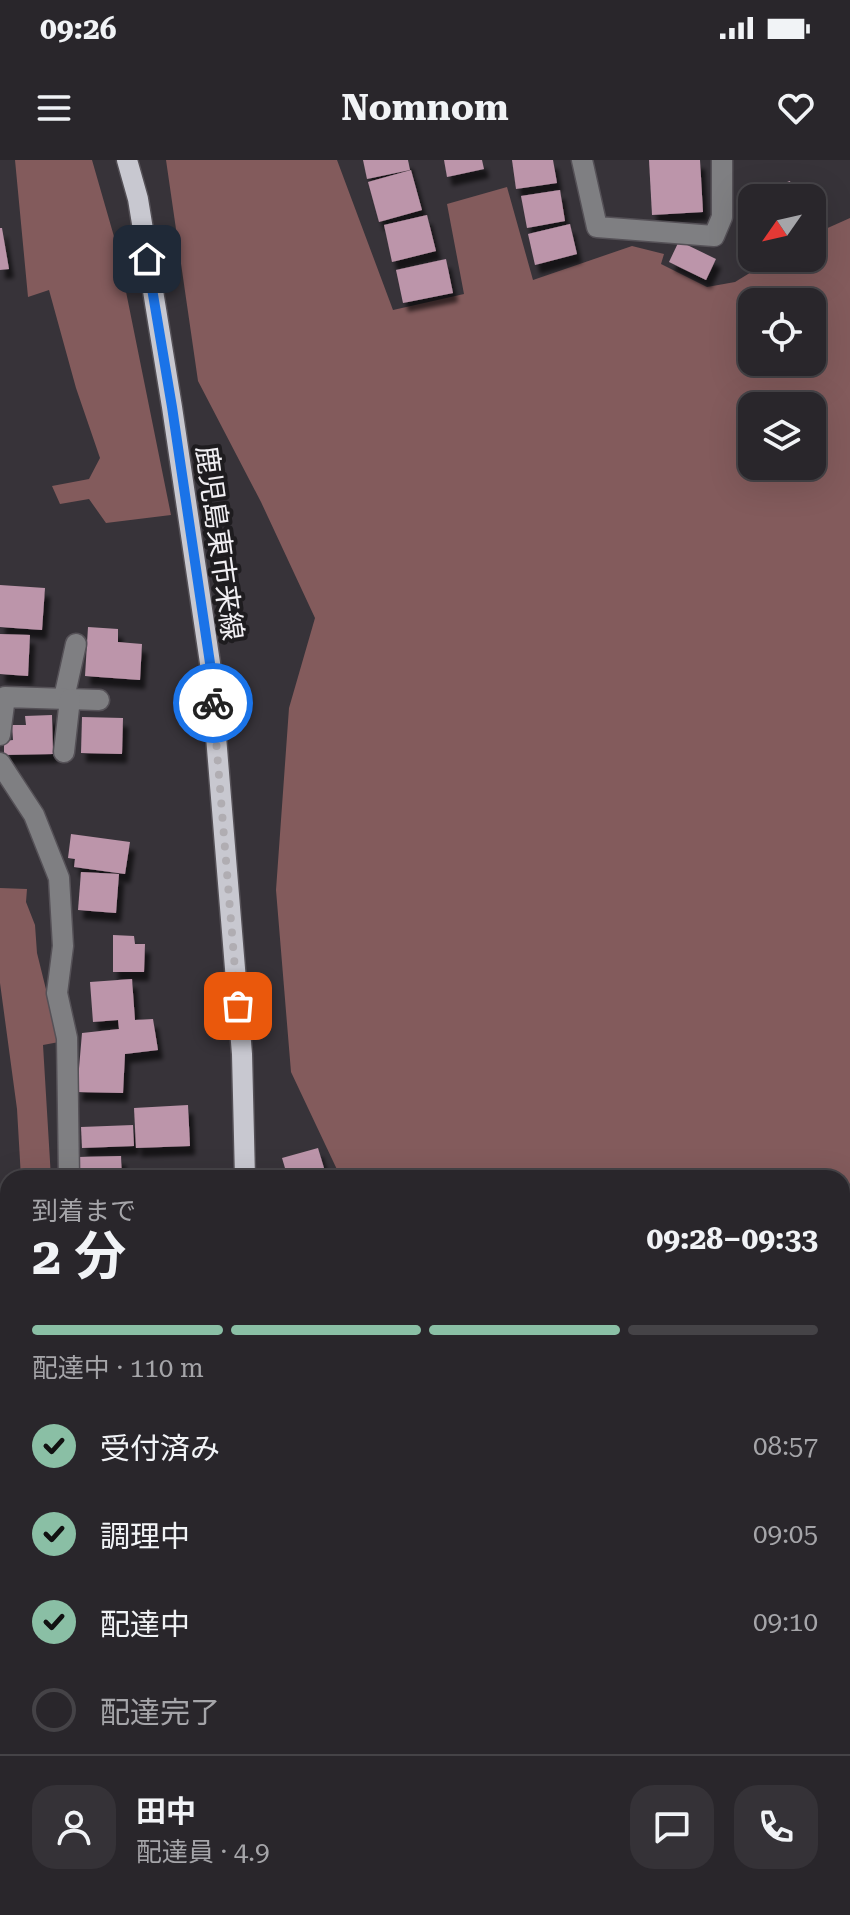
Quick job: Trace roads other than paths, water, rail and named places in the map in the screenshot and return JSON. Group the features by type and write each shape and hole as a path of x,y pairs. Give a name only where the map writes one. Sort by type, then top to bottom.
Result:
{"main road":[{"name":"鹿児島東市来線","path":"127,160 138,199 170,392 210,663 242,1054 245,1170"}],"street":[{"path":"582,160 597,227 714,236 722,217 722,160"},
{"path":"64,752 67,698 76,644"},
{"path":"0,735 5,697 99,700"},
{"path":"0,763 34,815 59,878 63,946 57,993 67,1038 69,1170"}]}
